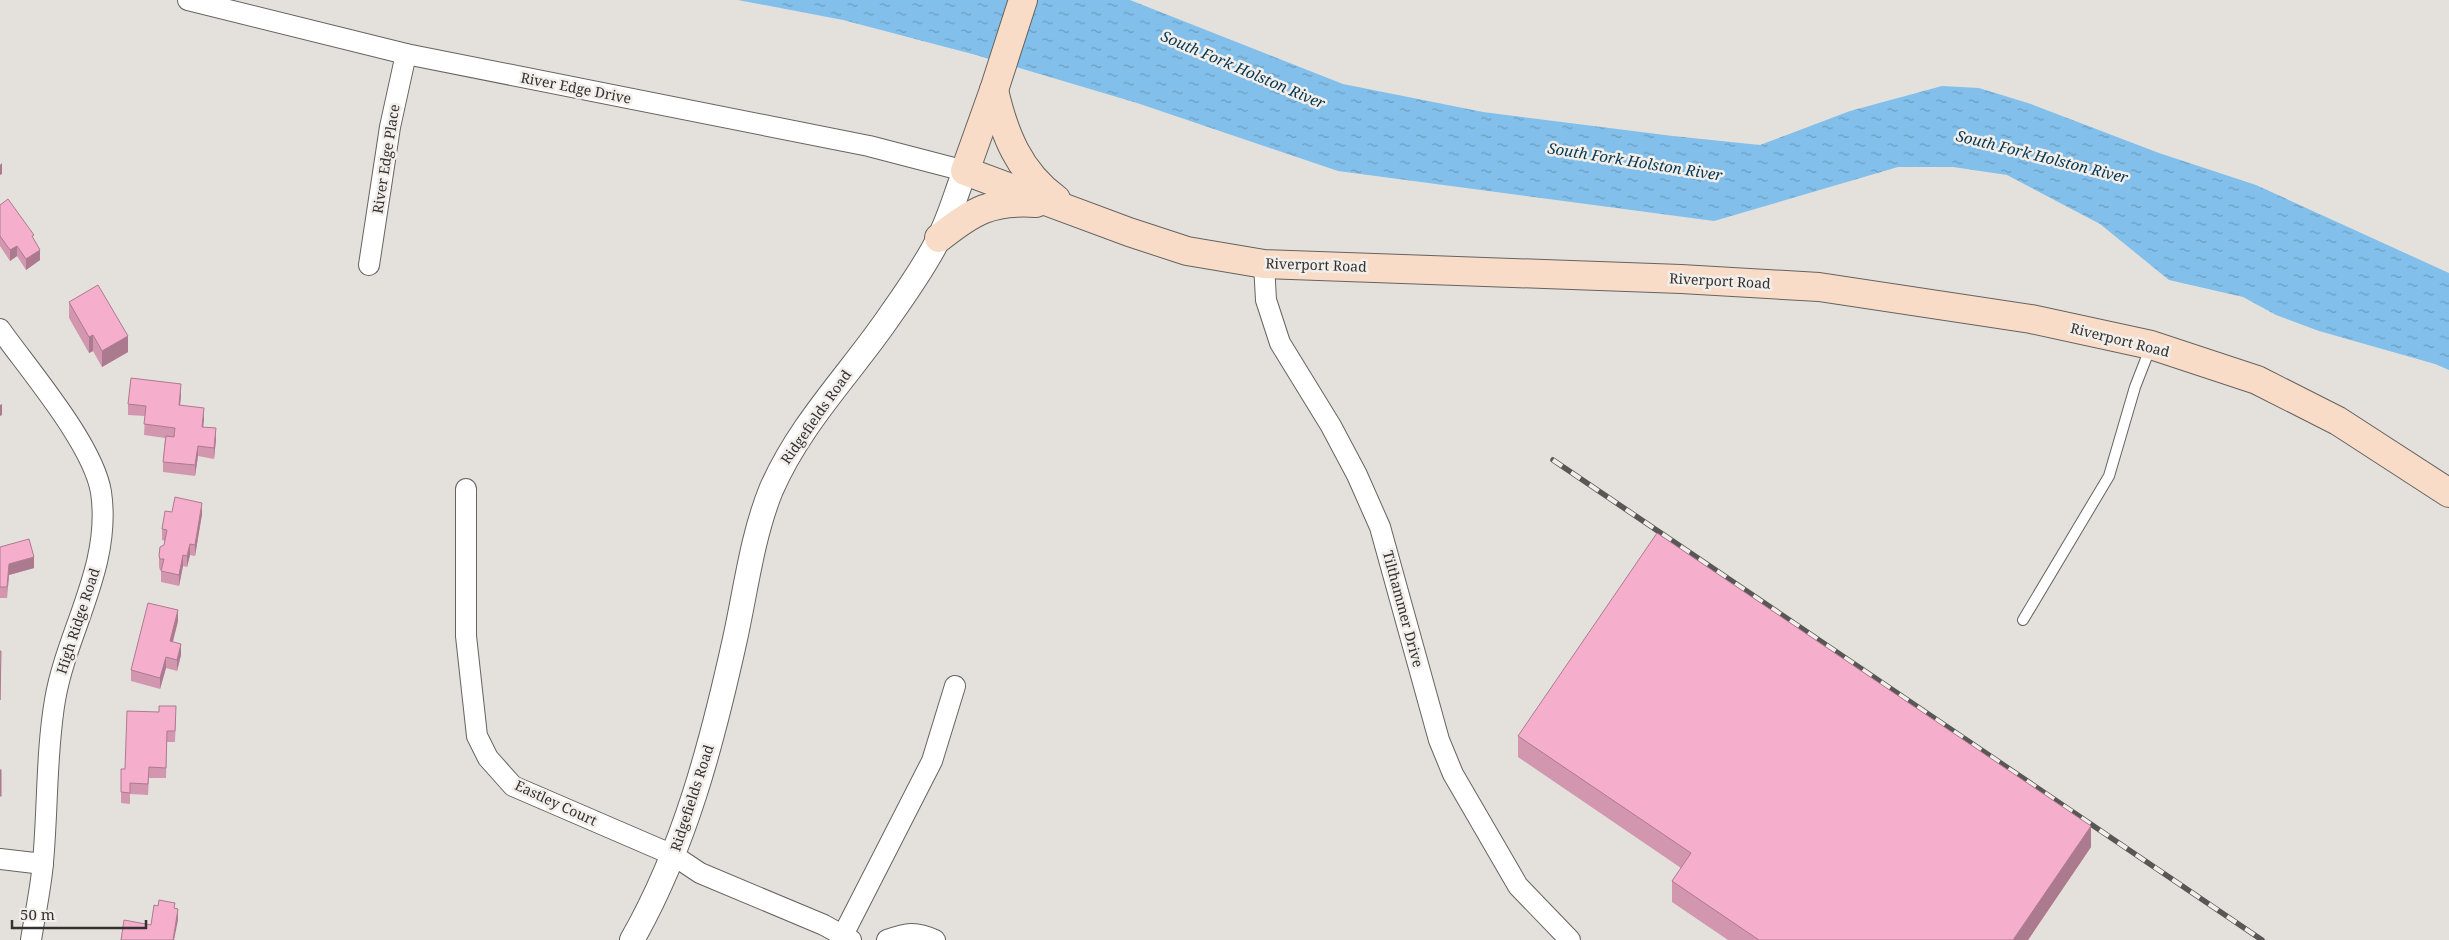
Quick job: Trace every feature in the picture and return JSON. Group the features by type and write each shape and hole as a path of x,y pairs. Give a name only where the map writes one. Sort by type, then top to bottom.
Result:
{"main road":[{"name":"Ridgefields Road","path":"965,171 1023,0"},
{"path":"994,90 1001,121 1012,149 1028,174 1046,192 1071,211"},
{"name":"Riverport Road","path":"965,171 1071,211 1187,251 1264,264 1681,278 1819,287 2031,319 2151,346 2265,384 2338,421 2449,493"},
{"path":"939,238 967,216 984,207 1006,202 1035,203 1071,211"}],"street":[{"name":"River Edge Drive","path":"188,0 406,54 869,146 965,171"},
{"name":"River Edge Place","path":"369,265 390,127 406,54"},
{"name":"Ridgefields Road","path":"632,940 673,855 696,792 710,744 760,521 780,469 802,432 891,315 939,238 965,171"},
{"name":"Tilthammer Drive","path":"1264,264 1266,300 1280,343 1335,434 1357,475 1380,528 1439,740 1453,774 1518,886 1570,940"},
{"name":"High Ridge Road","path":"0,329 58,408 90,463 100,491 102,525 97,560 87,599 61,668 55,702 43,864 30,940"},
{"name":"Eastley Court","path":"466,489 466,636 477,736 488,758 514,786 673,855 700,873 824,925 847,938"},
{"path":"847,938 932,761 955,686"},
{"path":"0,859 43,864"},
{"path":"887,940 908,932 935,940"}],"lane":[{"path":"2023,620 2109,476 2135,387 2151,346"}],"water":[{"name":"South Fork Holston River","path":"738,0 1130,0 1343,84 1483,112 1760,145 1850,111 1942,86 1979,88 2031,104 2159,153 2256,185 2449,273 2449,370 2435,364 2319,331 2276,315 2243,297 2169,280 2100,224 2007,175 1953,167 1898,167 1714,221 1338,171 1137,103 976,55 843,20"}],"building":[{"path":"8,199 34,235 32,236 40,250 26,259 17,246 10,250 0,236 0,205"},
{"path":"98,285 128,336 102,351 93,335 89,337 69,302"},
{"path":"131,378 181,384 179,405 204,408 202,427 216,428 214,448 198,446 195,465 163,462 166,436 174,437 175,428 144,424 146,406 128,404"},
{"path":"175,497 202,503 195,545 190,544 187,556 183,555 179,575 161,571 164,559 160,559 159,556 160,547 164,545 167,530 162,529 165,511 172,512"},
{"path":"1657,533 2091,826 2013,940 1759,940 1672,881 1691,853 1518,736"},
{"path":"29,539 34,557 9,564 7,587 0,587 0,547"},
{"path":"148,603 178,610 170,641 181,644 177,660 166,657 160,678 131,670"},
{"path":"0,651 1,651 0,700"},
{"path":"159,706 176,706 175,731 167,731 166,768 149,767 148,784 130,783 130,793 121,792 121,769 125,769 127,711 159,712"},
{"path":"1,770 1,796 0,796"},
{"path":"159,900 175,903 174,908 178,909 173,940 121,940 124,920 151,925 154,905 158,906"}],"railway":[{"path":"1553,460 2262,940"}]}
